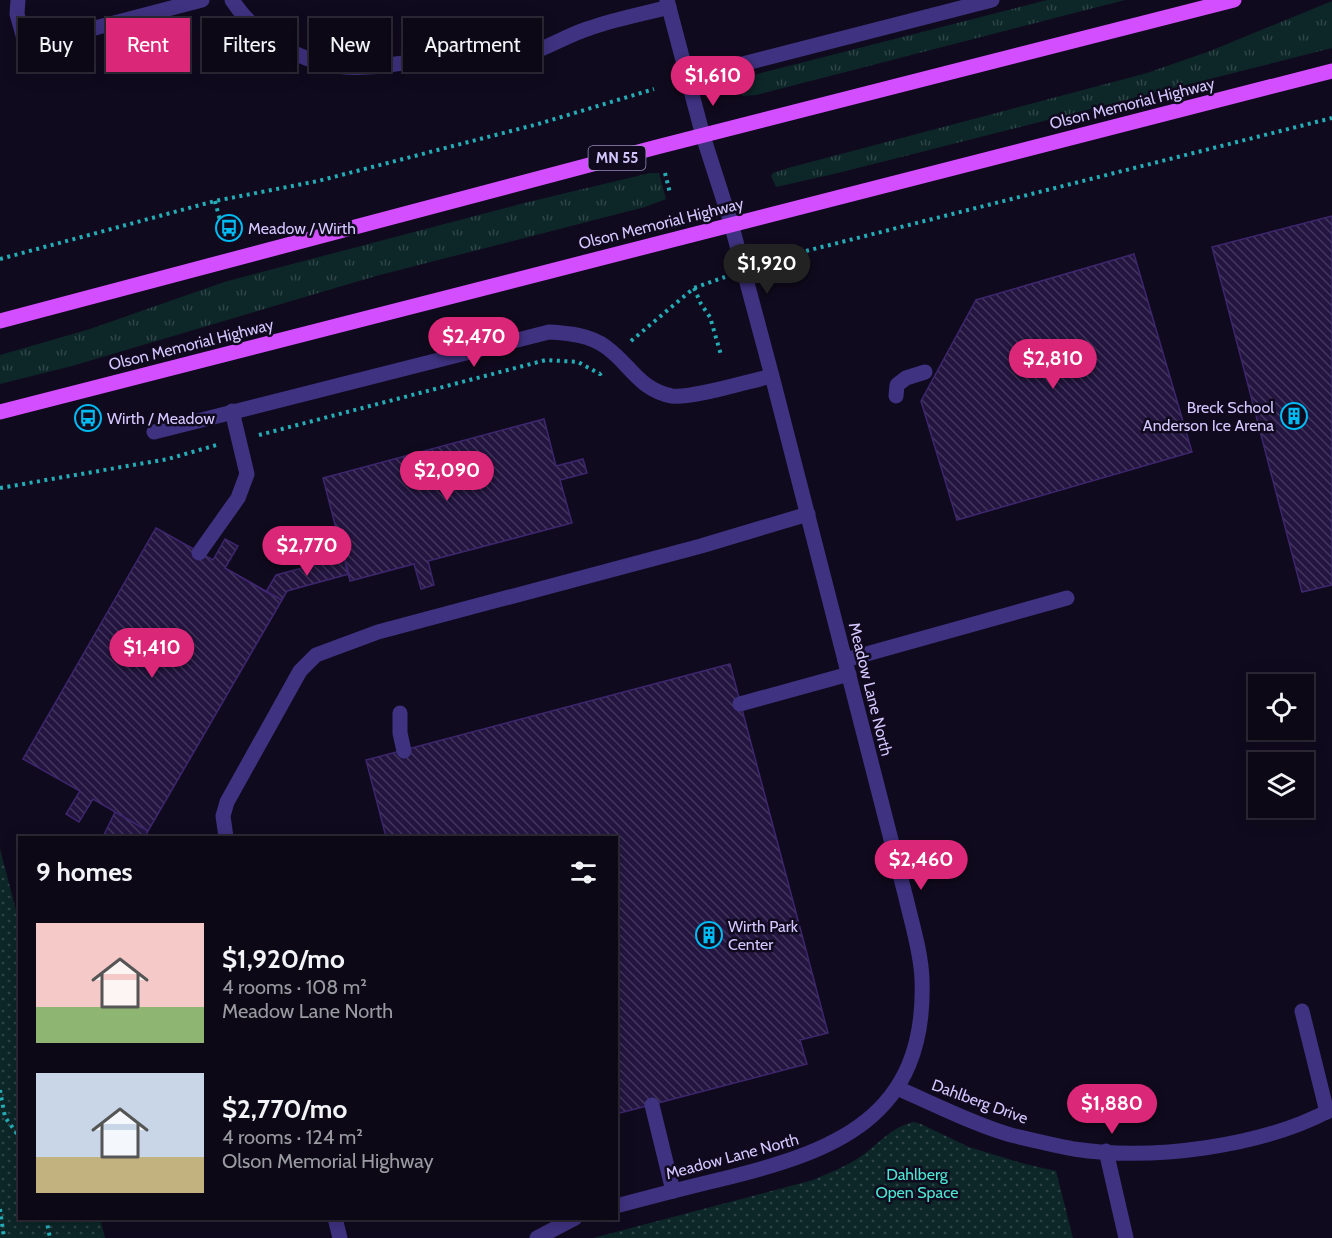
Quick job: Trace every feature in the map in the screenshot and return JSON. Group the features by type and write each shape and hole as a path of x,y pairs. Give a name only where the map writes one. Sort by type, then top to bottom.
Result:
{"main road":[{"name":"MN 55","path":"0,321 703,136 1234,0"},
{"name":"Olson Memorial Highway","path":"0,412 1332,70"}],"street":[{"path":"18,0 17,14 26,46 202,0"},
{"path":"232,0 253,26 275,43 296,54 343,68 367,68 422,60 510,57 531,52 589,28 668,3"},
{"path":"688,78 992,0"},
{"name":"Meadow Lane North","path":"618,1205 764,1169 813,1153 849,1134 875,1113 897,1088 914,1054 921,1010 922,977 910,917 744,270 703,136 668,3"},
{"path":"154,432 549,332 570,333 605,346 637,379 653,390 673,396 688,395 772,376"},
{"path":"896,396 897,385 906,378 925,372"},
{"path":"200,553 238,498 247,474 232,411"},
{"path":"226,836 223,816 227,802 300,671 316,655 378,632 701,546 808,514"},
{"path":"740,704 847,667 1067,598"},
{"path":"399,713 404,751"},
{"path":"1302,1011 1329,1110"},
{"name":"Dahlberg Drive","path":"897,1088 1009,1134 1075,1149 1106,1151 1146,1153 1199,1149 1245,1141 1295,1125 1329,1110"},
{"path":"652,1105 673,1191"},
{"path":"1106,1151 1126,1238"},
{"path":"336,1220 340,1238"},
{"path":"537,1238 571,1220"}],"path":[{"path":"0,259 215,201 318,181 548,121 654,89"},
{"path":"0,488 168,459 546,360 578,362 600,374 634,338 694,288 744,270 794,254 1332,118"},
{"path":"665,173 670,193"},
{"path":"215,201 221,224"},
{"path":"694,288 710,317 721,355"},
{"path":"0,1090 5,1117 18,1135"},
{"path":"0,1209 4,1238"},
{"path":"46,1220 50,1238"}],"green space":[{"path":"1047,0 1125,0 756,95 742,96 739,85 718,88 726,82"},
{"path":"1332,1 1332,48 838,173 776,187 771,176 773,173 788,168 1147,73 1210,51"},
{"path":"650,173 659,173 666,199 645,207 376,276 72,366 0,384 0,355 90,329 224,282 524,203"},
{"path":"0,849 18,917 18,1220 100,1220 105,1238 0,1238"},
{"name":"Dahlberg Open Space","path":"914,1122 969,1147 1056,1171 1073,1238 593,1238 813,1180 854,1161 899,1127"}],"building":[{"name":"Breck School Anderson Ice Arena","path":"1332,216 1332,585 1302,592 1212,247"},
{"path":"1134,254 1192,452 957,520 921,401 976,300"},
{"path":"544,419 556,466 583,459 587,473 560,480 572,523 428,561 434,585 421,589 414,564 350,581 349,574 287,591 148,831 93,799 79,822 66,814 80,791 23,759 156,528 213,560 225,539 238,546 225,568 266,592 276,575 344,557 343,554 318,560 314,547 339,540 323,478"},
{"path":"544,419 556,466 583,459 587,473 560,480 572,523 428,561 434,585 421,589 414,564 350,581 343,554 318,560 314,547 339,540 323,478"},
{"path":"156,528 213,560 225,539 238,546 225,568 282,600 148,831 93,799 79,822 66,814 80,791 23,759"},
{"path":"344,557 349,574 287,591 282,600 266,592 276,575"},
{"name":"Wirth Park Center","path":"730,664 828,1033 800,1040 807,1064 618,1113 618,836 386,836 366,760"},
{"name":"Wirth Park Center","path":"730,664 828,1033 800,1040 807,1064 618,1113 618,836 386,836 366,760"},
{"path":"115,812 148,831 146,836 103,836"}],"place":[{"name":"Meadow / Wirth","path":"229,228"},
{"name":"Breck School Anderson Ice Arena","path":"1294,416"},
{"name":"Wirth / Meadow","path":"88,418"},
{"name":"Wirth Park Center","path":"709,935"}]}
